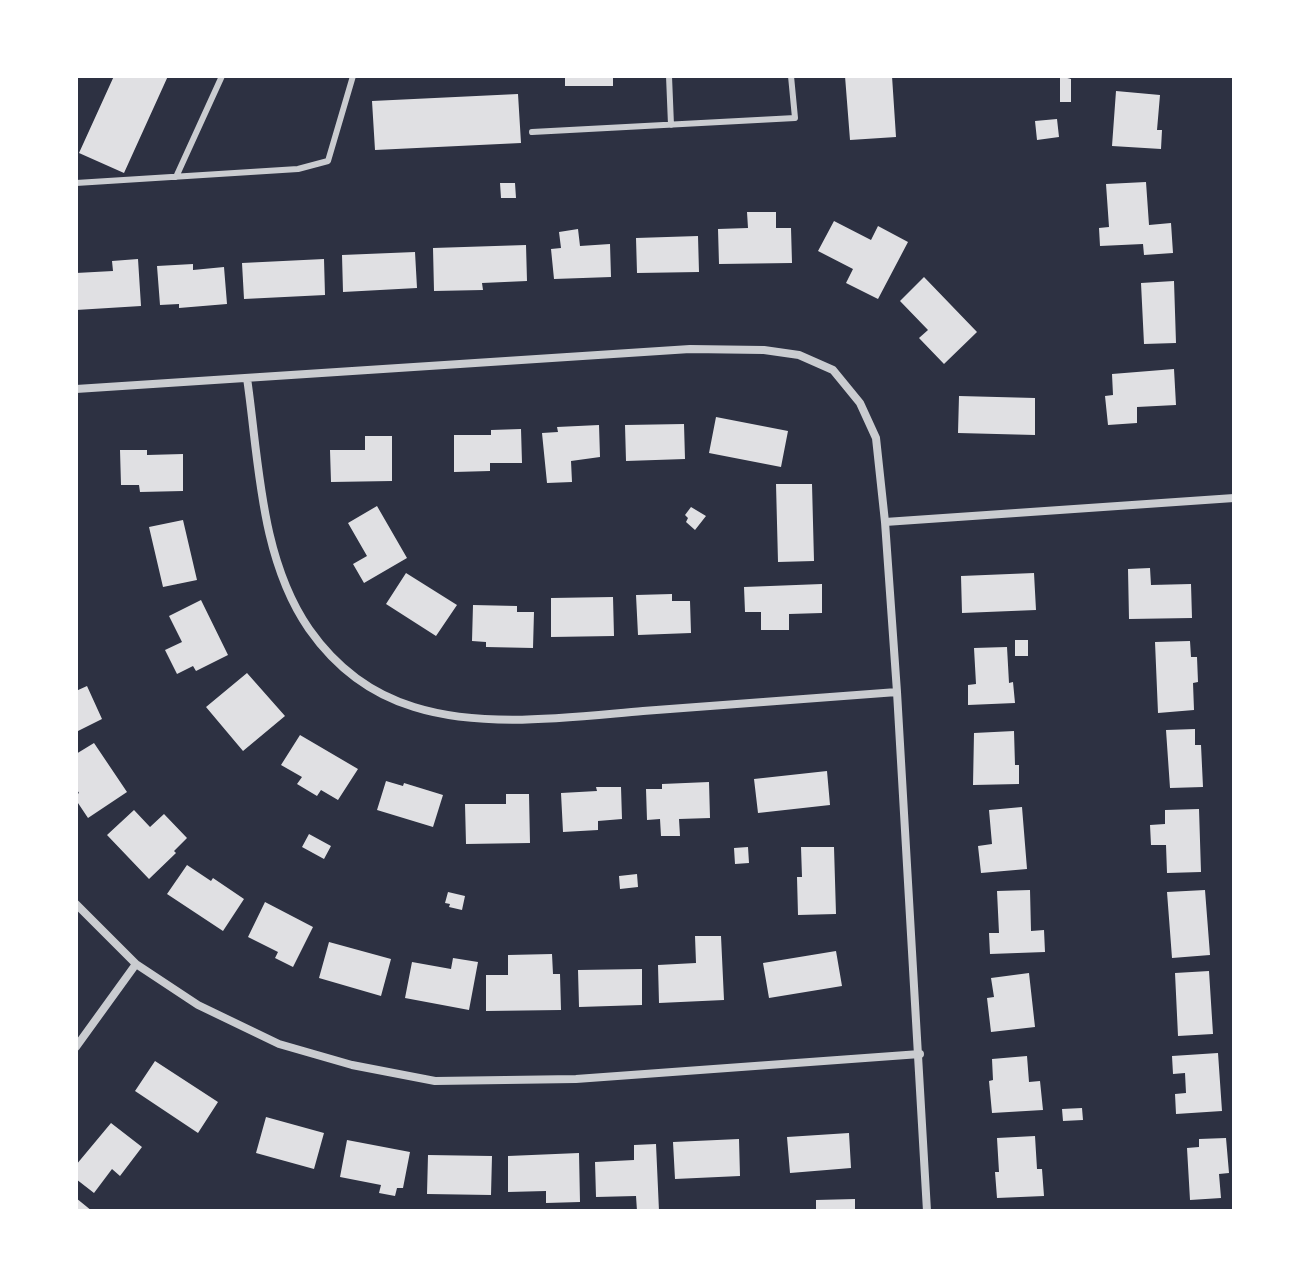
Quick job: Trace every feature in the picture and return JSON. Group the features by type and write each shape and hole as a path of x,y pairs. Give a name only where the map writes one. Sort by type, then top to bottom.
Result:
{"street":[{"path":"76,389 690,349 764,350 799,355 833,370 860,403 876,438 897,692 927,1211"},
{"path":"247,378 267,522 283,577 309,628 341,666 371,689 414,707 470,718 562,717 897,692"},
{"path":"885,522 1234,498"},
{"path":"76,904 136,964 198,1005 279,1044 352,1065 435,1081 576,1079 920,1054"},
{"path":"76,1047 136,964"}],"lane":[{"path":"176,177 222,76"},
{"path":"76,183 298,169 328,161 353,76"},
{"path":"669,76 671,125"},
{"path":"532,132 795,118 791,76"}],"building":[{"path":"114,76 168,76 124,173 79,153"},
{"path":"565,76 613,76 613,86 565,86"},
{"path":"845,76 892,76 896,137 850,140"},
{"path":"1060,76 1071,79 1071,102 1060,102"},
{"path":"1116,91 1160,95 1157,130 1162,130 1161,149 1112,146"},
{"path":"518,94 521,143 375,150 372,101"},
{"path":"1057,119 1059,137 1037,140 1035,121"},
{"path":"1146,182 1149,225 1171,223 1173,253 1144,255 1143,244 1100,246 1099,228 1109,227 1106,184"},
{"path":"500,183 515,183 516,198 501,198"},
{"path":"747,212 776,212 776,228 791,228 792,263 719,264 718,229 748,228"},
{"path":"834,221 871,240 878,226 908,242 878,299 846,283 853,269 818,251"},
{"path":"578,229 580,246 610,244 611,277 554,279 551,249 561,248 559,232"},
{"path":"698,236 699,272 637,273 636,238"},
{"path":"526,245 527,281 482,283 483,290 434,291 433,248"},
{"path":"415,252 417,288 343,292 342,255"},
{"path":"138,259 141,306 76,310 76,273 113,271 112,261"},
{"path":"324,259 325,295 244,299 242,263"},
{"path":"193,264 193,270 224,267 227,304 179,308 179,304 160,305 157,266"},
{"path":"924,277 977,332 944,364 919,338 928,330 900,301"},
{"path":"1174,281 1176,343 1144,344 1141,283"},
{"path":"1174,369 1176,405 1137,407 1137,423 1108,425 1105,396 1113,395 1112,374"},
{"path":"959,396 1035,398 1035,435 958,433"},
{"path":"716,417 788,431 781,467 709,453"},
{"path":"684,424 685,459 626,461 625,425"},
{"path":"599,425 600,457 571,461 572,482 547,483 542,433 558,432 557,427"},
{"path":"521,429 522,463 490,463 490,471 454,472 454,435 491,435 491,430"},
{"path":"365,436 392,436 392,481 331,482 330,450 365,450"},
{"path":"120,450 147,450 147,455 183,454 183,491 140,492 139,485 121,485"},
{"path":"776,484 812,484 814,561 778,562"},
{"path":"377,506 407,558 364,583 353,564 367,556 348,523"},
{"path":"691,507 706,516 695,530 686,522 688,518 685,515"},
{"path":"183,520 197,580 163,587 149,527"},
{"path":"1150,568 1151,585 1191,584 1192,618 1129,619 1128,569"},
{"path":"406,573 457,605 436,636 386,604"},
{"path":"1034,573 1036,610 962,613 961,576"},
{"path":"822,584 822,613 789,614 789,630 761,630 761,612 745,612 744,587"},
{"path":"672,594 672,601 690,601 691,633 638,635 636,595"},
{"path":"613,597 614,636 551,637 551,598"},
{"path":"201,600 228,655 196,671 193,666 177,674 165,650 182,642 169,616"},
{"path":"473,605 517,606 517,612 534,612 533,648 486,647 486,642 472,641"},
{"path":"1015,640 1028,640 1028,656 1015,656"},
{"path":"1190,641 1191,657 1197,657 1198,682 1193,683 1194,710 1158,713 1155,642"},
{"path":"1007,647 1009,683 1013,682 1015,703 968,705 968,685 976,684 974,648"},
{"path":"247,673 285,716 243,751 206,707"},
{"path":"87,686 102,719 76,732 76,691"},
{"path":"1195,729 1195,745 1201,745 1203,787 1170,788 1166,730"},
{"path":"1014,731 1019,784 973,785 974,733"},
{"path":"300,735 358,769 338,800 321,790 317,796 297,784 302,777 281,765"},
{"path":"94,743 127,792 88,818 76,800 79,793 76,788 76,754"},
{"path":"827,771 830,805 758,813 754,779"},
{"path":"386,781 443,795 433,827 377,810"},
{"path":"709,782 710,818 679,819 680,836 661,836 660,819 647,820 646,789 662,789 662,784"},
{"path":"596,787 621,787 622,819 598,821 598,830 563,832 561,793 597,791"},
{"path":"506,794 529,794 530,843 466,844 465,804 506,804"},
{"path":"1022,807 1027,869 981,873 978,846 992,844 989,810"},
{"path":"1199,809 1201,872 1167,873 1166,845 1151,845 1150,825 1165,824 1165,810"},
{"path":"134,810 150,827 164,814 187,838 149,879 107,835"},
{"path":"309,834 331,846 324,859 302,847"},
{"path":"748,847 749,863 735,864 734,848"},
{"path":"801,847 834,847 836,914 798,915 797,877 802,877"},
{"path":"187,865 244,899 223,931 167,894"},
{"path":"637,874 638,887 620,889 619,876"},
{"path":"1030,890 1031,931 1044,930 1045,952 990,954 989,933 999,933 997,891"},
{"path":"1205,890 1210,955 1172,958 1167,892"},
{"path":"448,892 465,896 462,910 445,903"},
{"path":"265,902 313,927 293,967 275,958 278,952 248,937"},
{"path":"695,936 721,936 724,1000 659,1003 658,965 696,963"},
{"path":"329,942 391,959 381,996 319,978"},
{"path":"836,951 842,986 769,998 763,963"},
{"path":"552,954 553,974 560,974 561,1010 486,1011 486,975 508,975 508,955"},
{"path":"453,958 478,962 469,1010 405,998 412,962 451,969"},
{"path":"642,969 642,1005 579,1007 578,970"},
{"path":"1209,971 1213,1034 1178,1036 1175,973"},
{"path":"1029,973 1035,1027 991,1032 987,998 994,997 991,978"},
{"path":"1218,1053 1222,1111 1176,1114 1175,1094 1186,1093 1185,1073 1173,1074 1172,1056"},
{"path":"1027,1056 1029,1082 1040,1081 1043,1110 992,1113 989,1081 993,1080 992,1059"},
{"path":"155,1061 218,1102 198,1133 135,1091"},
{"path":"1082,1108 1083,1120 1063,1121 1062,1109"},
{"path":"266,1117 324,1133 314,1169 256,1153"},
{"path":"111,1123 142,1147 120,1176 112,1169 94,1193 76,1179 76,1165"},
{"path":"849,1133 851,1168 790,1173 787,1137"},
{"path":"1035,1136 1037,1169 1042,1169 1044,1196 997,1198 997,1138"},
{"path":"1226,1138 1229,1173 1219,1174 1221,1198 1190,1200 1187,1148 1199,1147 1199,1139"},
{"path":"739,1139 740,1176 675,1179 673,1142"},
{"path":"347,1140 410,1152 403,1188 397,1188 395,1196 379,1193 381,1185 340,1177"},
{"path":"656,1144 659,1211 637,1211 636,1196 596,1197 595,1162 634,1160 634,1145"},
{"path":"579,1153 580,1202 546,1203 546,1191 508,1192 508,1156"},
{"path":"428,1155 492,1156 491,1195 427,1194"},
{"path":"76,1198 92,1211 76,1211"},
{"path":"855,1199 855,1211 816,1211 816,1200"}]}
